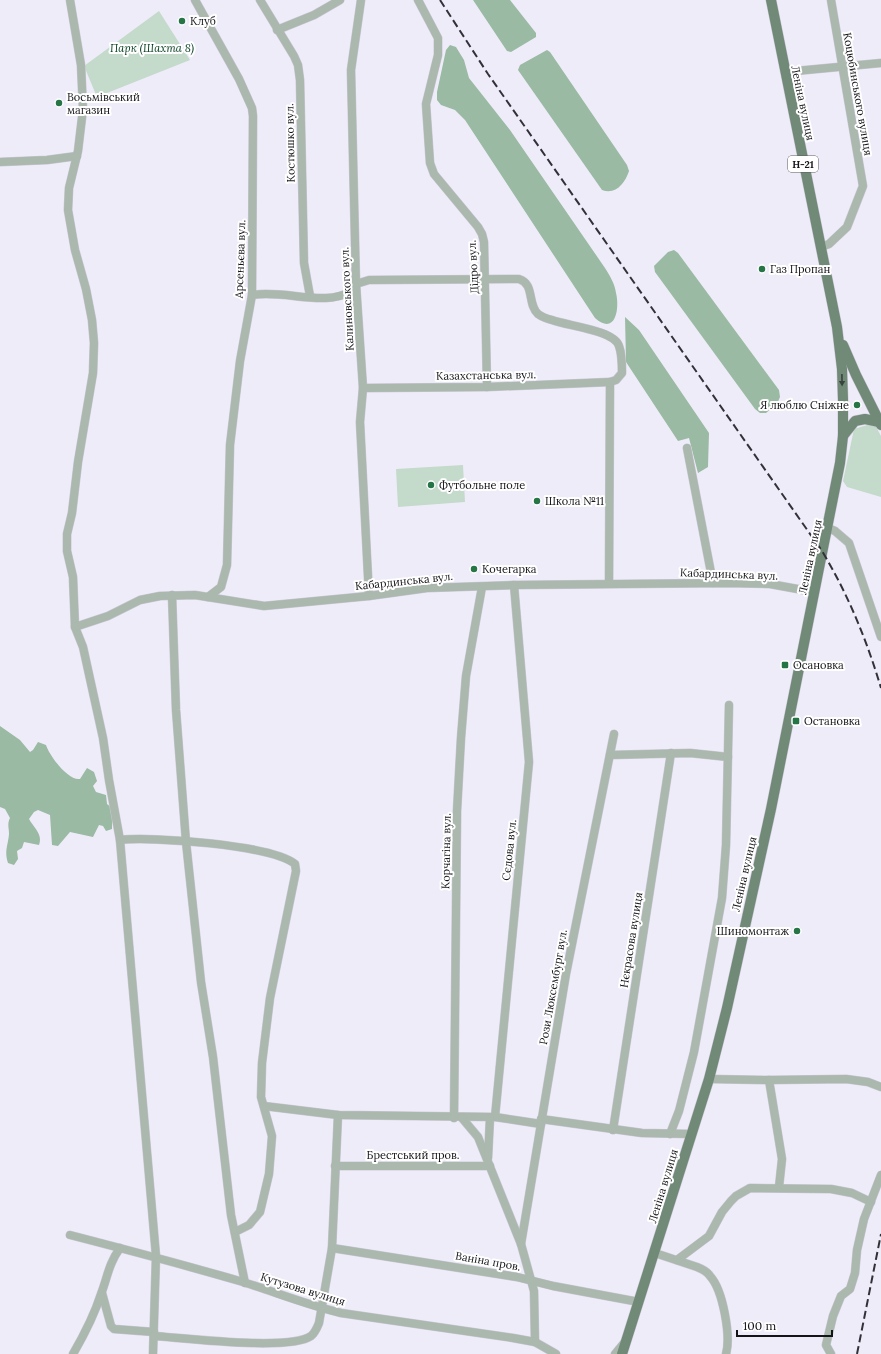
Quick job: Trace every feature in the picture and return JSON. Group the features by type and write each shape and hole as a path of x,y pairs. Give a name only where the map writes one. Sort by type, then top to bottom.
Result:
{"main road":[{"name":"Леніна вулиця","path":"622,1354 709,1079 727,1008 771,809 828,528 843,436 842,369 837,327 771,0"},
{"name":"Н-21","path":"837,327 856,375 880,423"},
{"path":"843,436 855,421 865,419 880,423"}],"street":[{"path":"70,0 82,79 83,109 77,156 69,188 68,210 75,250 83,272 88,297 94,343 93,373 78,462 72,513 67,534 67,551 73,577 76,627 83,647 103,738 108,780 120,840 156,1256 153,1354"},
{"name":"Арсеньєва вул.","path":"195,0 213,30 252,108 252,295 240,361 230,445 227,565 221,587 208,597"},
{"name":"Костюшко вул.","path":"260,0 298,65 300,80 304,263 310,296"},
{"path":"277,30 314,15 340,0"},
{"name":"Калиновського вул.","path":"361,0 352,70 356,287 363,388 360,422 369,596"},
{"name":"Дідро вул.","path":"418,0 438,38 438,55 426,104 430,163 434,174 482,234 485,280 487,387"},
{"name":"Коцюбинського вулиця","path":"821,248 829,244 846,227 863,186 831,0"},
{"path":"785,72 881,63"},
{"path":"0,162 47,160 77,156"},
{"path":"252,295 281,293 327,298 342,296 369,280 519,279 525,281 528,285 534,310 539,315 561,324 601,333 616,340 620,346 622,373 616,380 610,382 609,583"},
{"name":"Казахстанська вул.","path":"363,388 487,387 610,382"},
{"path":"687,448 713,583"},
{"path":"828,528 835,531 849,543 881,637"},
{"name":"Кабардинська вул.","path":"76,627 108,616 149,597 172,595 208,597 223,601 264,606 369,596 427,588 514,585 609,583 770,584 814,592"},
{"name":"Сєдова вул.","path":"489,1164 528,762 514,585"},
{"name":"Корчагіна вул.","path":"458,1118 457,812 466,676 482,587"},
{"path":"172,595 176,710 186,842 201,982 235,1232 245,1283"},
{"path":"670,1134 679,1111 694,1052 726,871 729,704"},
{"name":"Рози Люксембург вул.","path":"521,1244 566,974 614,734"},
{"name":"Нєкрасова вулиця","path":"613,1130 671,753"},
{"path":"610,755 690,753 728,757"},
{"path":"120,840 159,839 248,849 283,857 295,864 296,871 270,998 262,1063 261,1097 272,1136 272,1150 263,1203 256,1218 249,1225 235,1232"},
{"path":"709,1079 846,1079 868,1082 881,1087"},
{"path":"768,1080 782,1159 779,1187"},
{"path":"264,1106 338,1115 493,1118 613,1130 691,1134"},
{"path":"102,1293 111,1326 114,1329 154,1334 252,1342 290,1343 310,1336 316,1331 332,1248 338,1115"},
{"path":"458,1118 478,1137 521,1244 536,1302 535,1342"},
{"name":"Брестський пров.","path":"335,1166 489,1164"},
{"path":"831,1354 826,1346 833,1316 841,1296 850,1289 859,1239 881,1175"},
{"path":"677,1260 709,1236 722,1212 736,1196 750,1188 818,1188 841,1191 871,1202"},
{"name":"Кутузова вулиця","path":"70,1235 156,1256 341,1313 535,1342 556,1354"},
{"path":"73,1354 90,1325 102,1293 110,1262 120,1248"},
{"name":"Ваніна пров.","path":"332,1248 531,1280 639,1302"},
{"path":"655,1253 704,1270 715,1284 727,1326 729,1345 726,1354"},
{"path":"615,1354 626,1341"}],"green space":[{"path":"473,0 510,0 536,33 536,37 511,52 507,51"},
{"name":"Парк (Шахта 8)","path":"159,11 190,60 97,97 84,66"},
{"path":"450,45 456,47 464,60 469,78 510,130 609,274 615,286 617,299 616,313 611,322 607,324 602,323 595,318 465,120 455,110 441,105 437,100 437,92 446,50"},
{"path":"547,50 550,52 627,165 629,171 625,180 619,187 612,191 602,190 518,70 520,65"},
{"path":"674,250 678,253 779,390 780,397 777,404 766,413 760,413 755,409 655,272 654,266 668,252"},
{"path":"625,317 639,330 709,433 708,467 698,473 689,438 678,441 626,362"},
{"path":"874,423 881,436 881,497 847,487 843,481 854,429"},
{"name":"Футбольне поле","path":"463,465 465,502 398,507 396,469"},
{"path":"0,726 20,740 30,752 38,742 46,745 51,755 65,772 75,779 80,779 87,768 94,772 97,781 93,786 96,792 106,795 107,804 112,808 112,829 106,831 103,826 99,825 93,837 70,832 58,846 52,845 50,815 38,810 34,812 29,819 39,834 39,845 24,842 22,848 17,851 18,859 14,865 8,863 6,852 9,834 8,824 10,818 5,809 0,807"}],"railway":[{"path":"440,0 488,74 822,551 856,618 870,653 881,688"},
{"path":"857,1354 881,1234"}],"place":[{"name":"Клуб","path":"182,21"},
{"name":"Восьмівський магазин","path":"59,103"},
{"name":"Газ Пропан","path":"762,269"},
{"name":"Я люблю Сніжне","path":"857,405"},
{"name":"Футбольне поле","path":"431,485"},
{"name":"Школа №11","path":"537,501"},
{"name":"Кочегарка","path":"474,569"},
{"name":"Осановка","path":"785,665"},
{"name":"Остановка","path":"796,721"},
{"name":"Шиномонтаж","path":"797,931"}]}
